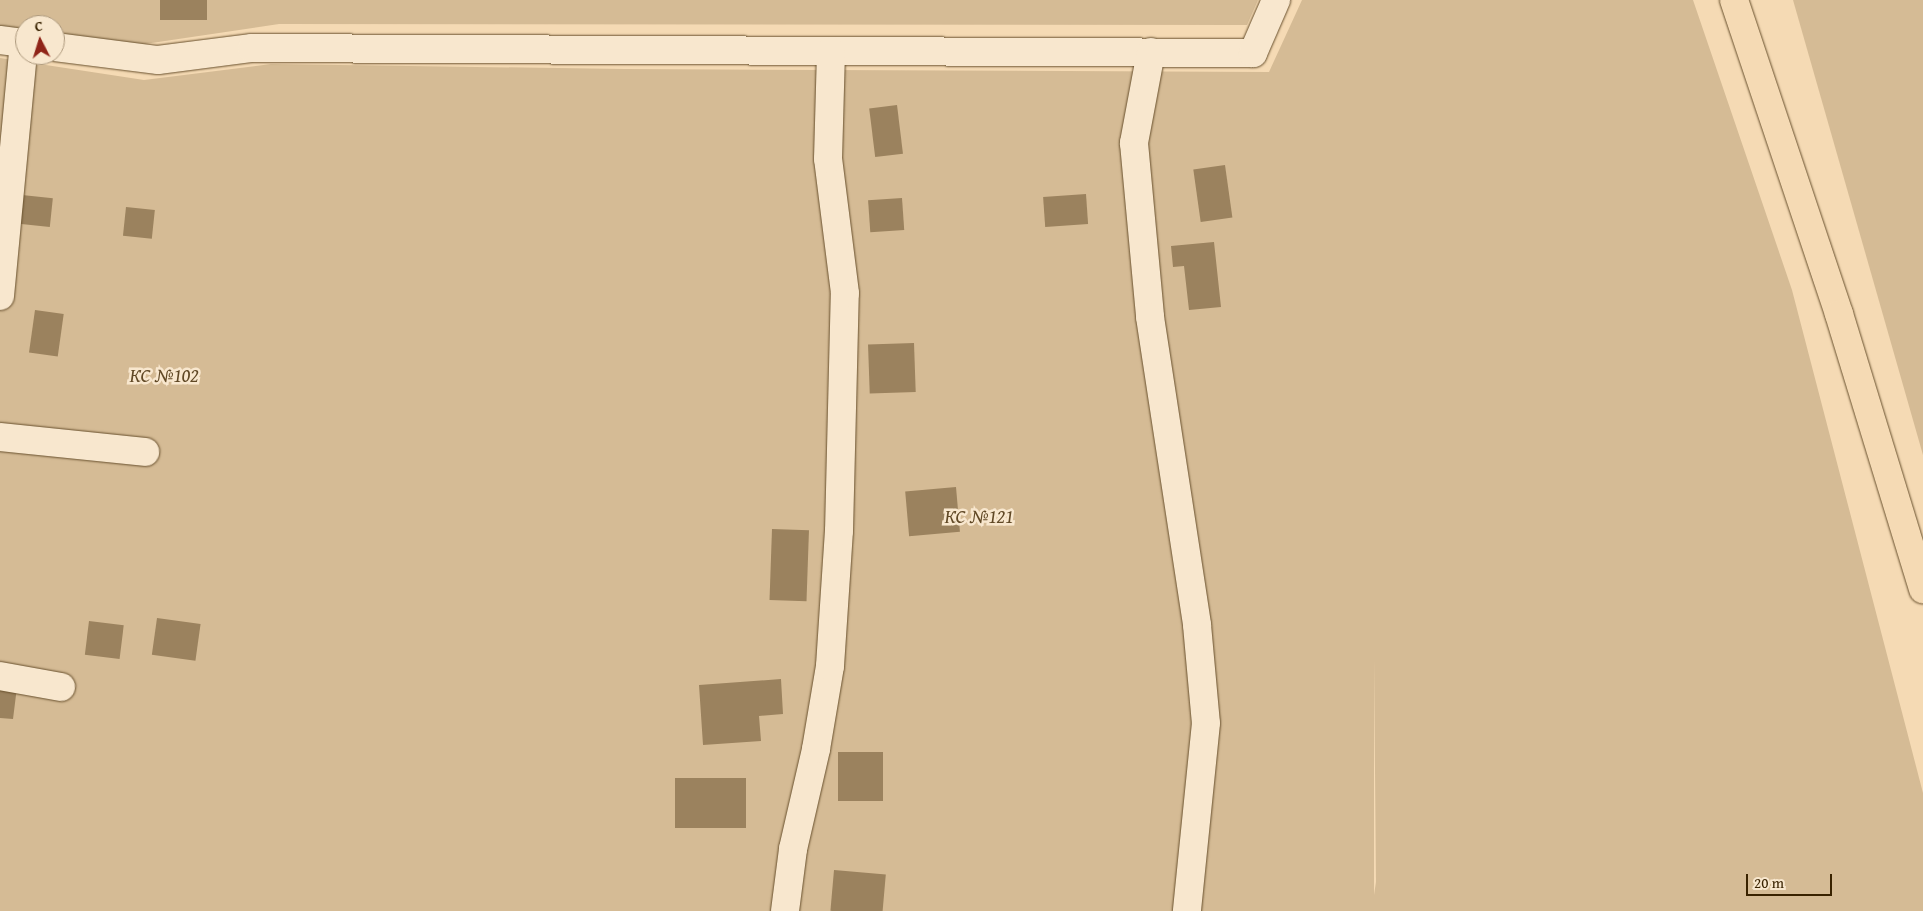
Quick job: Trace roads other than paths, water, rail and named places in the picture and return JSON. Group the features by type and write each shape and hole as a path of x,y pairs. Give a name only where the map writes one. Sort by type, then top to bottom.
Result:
{"main road":[{"path":"1734,0 1839,314 1923,589"}],"street":[{"path":"65,48 158,60 252,48 1253,53 1276,0"},
{"path":"785,911 794,849 816,749 830,666 839,531 845,293 828,159 831,51"},
{"path":"1151,52 1134,143 1150,318 1197,624 1206,723 1186,911"},
{"path":"0,296 15,58"},
{"path":"0,437 144,452"},
{"path":"0,676 61,686"}],"park label":[{"name":"КС №102","path":"164,374"},
{"name":"КС №121","path":"979,515"}]}
